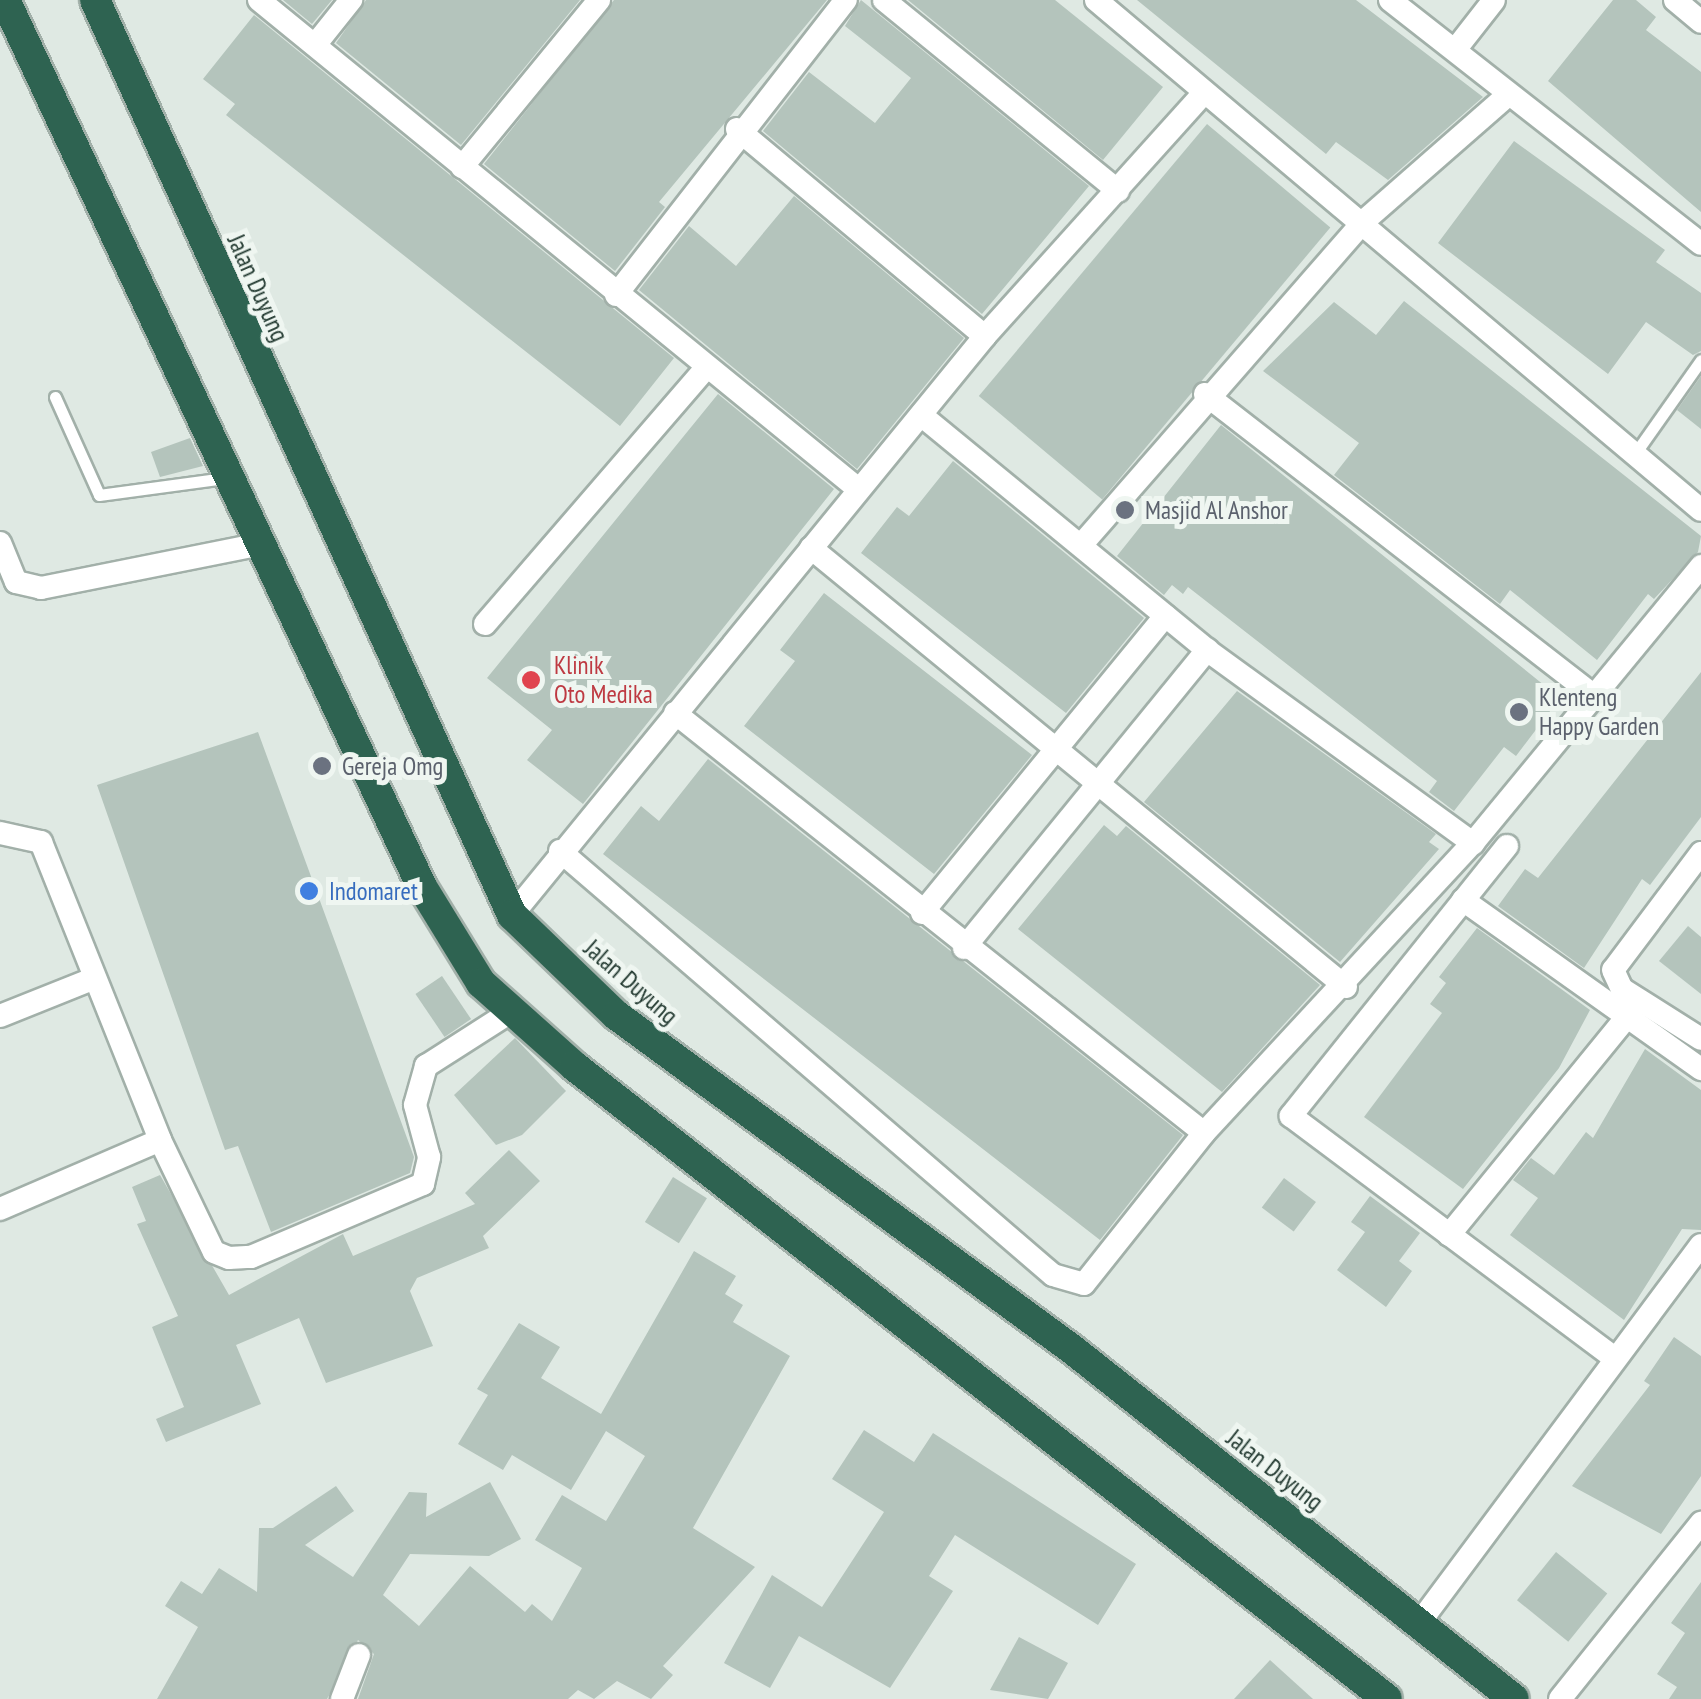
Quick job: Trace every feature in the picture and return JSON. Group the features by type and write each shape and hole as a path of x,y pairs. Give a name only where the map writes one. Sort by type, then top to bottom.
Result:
{"highway":[{"path":"5,0 422,887 481,983 1387,1699"},
{"name":"Jalan Duyung","path":"95,0 512,916 616,1015 1073,1350 1514,1699"}],"street":[{"path":"259,0 857,488"},
{"path":"315,45 351,0"},
{"path":"462,167 599,0"},
{"path":"616,295 736,129 846,0"},
{"path":"884,0 1118,192"},
{"path":"1096,0 1203,94 1364,221 1632,459 1701,510"},
{"path":"1390,0 1701,244"},
{"path":"1455,50 1494,0"},
{"path":"1675,0 1701,22"},
{"path":"512,916 560,851 984,336 1203,94"},
{"path":"1083,543 1205,394 1364,221 1508,96"},
{"path":"736,129 984,336"},
{"path":"485,624 706,368"},
{"path":"1205,394 1591,693"},
{"path":"920,414 1083,543 1207,650 1473,843"},
{"path":"0,543 16,582 41,588 261,544"},
{"path":"811,548 1346,986"},
{"path":"560,851 1054,1275 1084,1284 1099,1275 1204,1133 1346,986 1473,843 1591,693 1701,566"},
{"path":"922,914 1165,616"},
{"path":"964,948 1207,650"},
{"path":"675,713 964,948 1204,1133"},
{"path":"0,833 41,842 160,1140 214,1252 251,1257 423,1184 429,1156 414,1105 426,1066 512,1011"},
{"path":"1508,846 1292,1116 1613,1357"},
{"path":"1701,853 1614,970 1622,989 1701,1039"},
{"path":"1464,900 1701,1069"},
{"path":"0,1016 95,978"},
{"path":"1449,1236 1627,1018"},
{"path":"0,1210 160,1140"},
{"path":"1420,1622 1613,1357 1701,1245"},
{"path":"1560,1699 1699,1531"},
{"path":"342,1699 359,1655"}],"lane":[{"path":"1632,459 1701,360"},
{"path":"55,397 99,495 230,478"}],"building":[{"path":"283,0 332,0 312,24"},
{"path":"366,0 580,0 461,145 336,43"},
{"path":"614,0 827,0 659,202 665,207 615,271 484,164"},
{"path":"861,0 1089,186 982,314 763,131 809,72 875,123 911,78 845,26"},
{"path":"908,0 1055,0 1163,87 1103,160"},
{"path":"1137,0 1356,0 1483,97 1388,180 1336,142 1326,154"},
{"path":"1613,0 1636,0 1656,17 1646,30 1701,72 1701,212 1548,81"},
{"path":"254,15 674,358 620,426 226,115 235,104 203,79"},
{"path":"1207,124 1330,227 1102,499 979,396"},
{"path":"1514,141 1665,250 1656,262 1701,293 1701,351 1693,355 1646,322 1608,374 1438,243"},
{"path":"794,196 964,338 857,469 639,290 689,226 736,266"},
{"path":"1404,301 1701,536 1698,552 1654,599 1648,594 1597,660 1510,590 1500,604 1334,475 1359,443 1263,371 1334,302 1376,335"},
{"path":"1701,376 1701,429 1677,410"},
{"path":"718,394 834,489 583,804 527,760 552,730 487,678"},
{"path":"1221,425 1560,698 1516,756 1504,747 1454,811 1429,792 1437,781 1188,587 1183,594 1172,585 1164,595 1117,556"},
{"path":"190,438 203,466 160,477 151,452"},
{"path":"953,461 1144,618 1066,713 861,553 897,507 909,516"},
{"path":"824,593 1032,755 934,874 744,726 795,661 780,650"},
{"path":"1701,672 1701,817 1650,885 1642,879 1584,968 1498,906 1525,869 1538,878"},
{"path":"1237,691 1436,834 1429,842 1439,849 1340,962 1144,802"},
{"path":"258,732 414,1157 410,1173 271,1232 238,1146 225,1150 97,785"},
{"path":"708,759 1183,1135 1100,1240 603,854 641,806 659,821"},
{"path":"1104,825 1117,836 1126,826 1320,985 1222,1092 1018,929"},
{"path":"1688,926 1701,937 1701,994 1659,961"},
{"path":"1477,928 1590,1010 1559,1068 1463,1189 1364,1117 1442,1013 1430,1004 1446,983 1439,977"},
{"path":"442,976 471,1019 445,1037 415,994"},
{"path":"515,1038 566,1091 522,1135 496,1145 454,1095"},
{"path":"1645,1049 1701,1090 1701,1230 1682,1229 1624,1320 1510,1235 1538,1198 1513,1180 1531,1158 1554,1175 1586,1132 1593,1138"},
{"path":"509,1150 540,1181 483,1236 489,1248 417,1278 410,1291 433,1346 326,1383 299,1318 236,1345 261,1404 166,1442 156,1419 184,1407 152,1327 178,1316 137,1224 146,1221 132,1187 160,1175 229,1295 343,1234 353,1256 475,1204 465,1193"},
{"path":"673,1177 707,1198 679,1243 645,1222"},
{"path":"1284,1178 1316,1202 1294,1232 1262,1208"},
{"path":"1370,1196 1420,1233 1399,1261 1412,1271 1386,1307 1337,1270 1365,1232 1351,1222"},
{"path":"694,1251 736,1276 725,1294 743,1305 733,1322 790,1356 693,1528 755,1567 663,1666 673,1675 651,1699 617,1681 594,1699 578,1690 568,1699 358,1699 374,1654 358,1640 327,1699 157,1699 198,1627 165,1606 181,1581 202,1594 219,1568 257,1592 259,1528 273,1528 336,1486 354,1511 305,1545 353,1577 409,1492 427,1493 426,1517 490,1482 521,1539 489,1556 410,1554 383,1595 419,1626 470,1566 525,1612 532,1604 552,1621 582,1568 535,1540 562,1495 606,1521 645,1456 606,1431 571,1490 512,1455 503,1470 458,1444 488,1395 477,1389 519,1323 560,1347 541,1378 601,1414"},
{"path":"1674,1337 1701,1356 1701,1476 1661,1534 1572,1486 1650,1385 1644,1381"},
{"path":"864,1430 914,1462 933,1433 1136,1564 1098,1625 955,1535 929,1576 953,1591 890,1688 799,1636 770,1688 724,1663 772,1575 822,1607 884,1512 832,1479"},
{"path":"1556,1552 1607,1594 1568,1642 1517,1600"},
{"path":"1701,1582 1701,1699 1669,1699 1677,1687 1657,1674 1685,1633 1671,1623"},
{"path":"1019,1637 1068,1663 1048,1699 990,1690"},
{"path":"1270,1660 1313,1699 1234,1699"}],"place":[{"name":"Masjid Al Anshor","path":"1125,510"},
{"name":"Klinik Oto Medika","path":"531,680"},
{"name":"Klenteng Happy Garden","path":"1519,712"},
{"name":"Gereja Omg","path":"322,766"},
{"name":"Indomaret","path":"309,891"}]}
